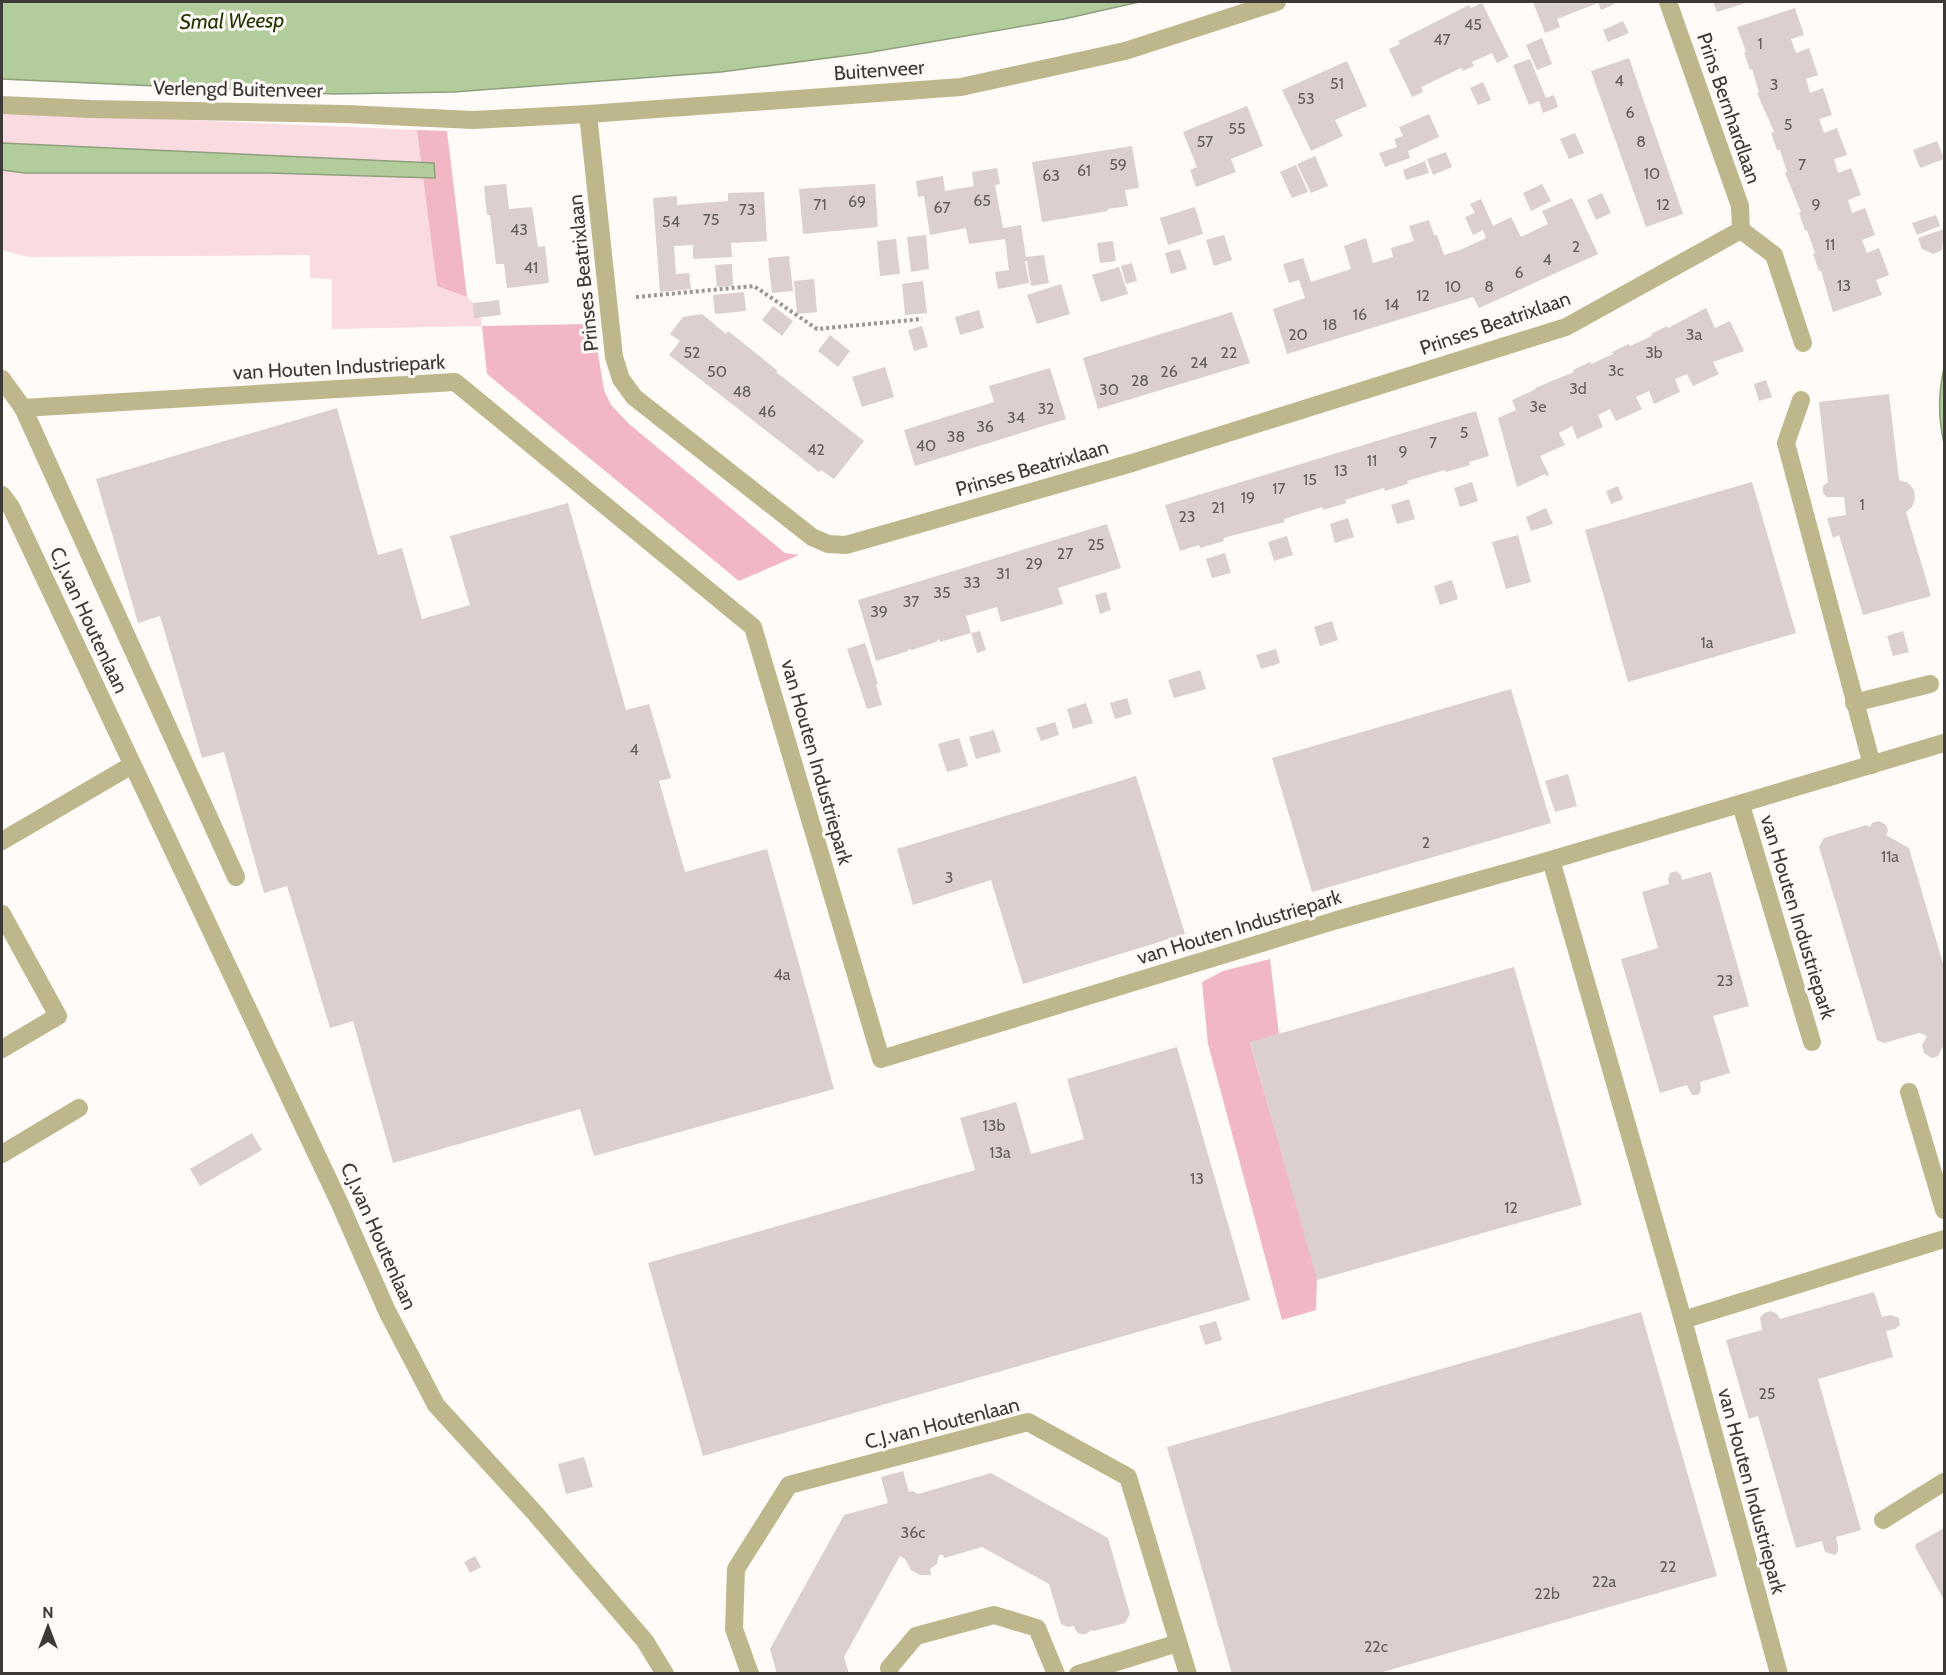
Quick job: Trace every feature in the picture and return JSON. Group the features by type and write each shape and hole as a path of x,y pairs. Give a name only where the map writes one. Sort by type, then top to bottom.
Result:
{"street":[{"name":"Buitenveer","path":"473,120 961,87 1125,51 1277,2"},
{"name":"Prins Bernhardlaan","path":"1668,2 1740,206 1741,230"},
{"name":"Verlengd Buitenveer","path":"2,105 346,114 473,120"},
{"name":"Prinses Beatrixlaan","path":"588,114 614,357 621,379 634,397 812,537 828,544 846,545 1132,463 1566,327 1741,230"},
{"path":"1741,230 1774,255 1803,343"},
{"path":"2,379 23,408 236,877"},
{"name":"van Houten Industriepark","path":"23,408 455,382 753,627 881,1059 1336,920 1551,860 1944,743"},
{"path":"1801,400 1786,443 1872,765"},
{"name":"C.J.van Houtenlaan","path":"2,495 11,507 340,1204 387,1311 436,1405 534,1512 645,1641 665,1674"},
{"path":"1854,703 1930,684"},
{"path":"2,841 132,765"},
{"name":"van Houten Industriepark","path":"1741,804 1812,1042"},
{"name":"van Houten Industriepark","path":"1551,860 1683,1320 1779,1674"},
{"path":"2,914 58,1016 2,1049"},
{"path":"1909,1092 1944,1210"},
{"path":"2,1154 79,1108"},
{"path":"1683,1320 1944,1239"},
{"name":"C.J.van Houtenlaan","path":"750,1674 734,1629 736,1569 789,1485 1028,1422 1128,1477 1188,1674"},
{"path":"1883,1520 1944,1482"},
{"path":"890,1674 889,1668 915,1636 994,1615 1037,1628 1056,1674"},
{"path":"1078,1674 1179,1642"}],"path":[{"path":"608,299 754,286 817,329 922,319"}],"shaded area":[{"path":"2,112 417,130 437,286 467,297 480,309 482,326 332,329 332,279 310,278 310,255 28,257 2,250"},
{"path":"417,130 447,131 467,297 437,286"},
{"path":"593,324 604,390 611,405 629,424 785,553 799,555 739,581 487,374 482,326"},
{"path":"1270,959 1279,1035 1250,1043 1317,1275 1316,1310 1282,1320 1208,1044 1202,982 1223,971"}],"water":[{"name":"Smal Weesp","path":"2,2 1139,2 1064,19 866,53 721,72 454,92 334,94 2,79"},
{"path":"2,143 434,163 435,178 269,173 25,173 2,170"},
{"path":"1944,368 1944,443 1940,406"}],"building":[{"path":"1533,2 1614,2 1615,4 1601,10 1598,3 1557,19 1560,27 1545,33"},
{"path":"1713,2 1749,2 1717,12"},
{"path":"1482,3 1509,57 1497,63 1492,53 1472,62 1474,66 1463,71 1461,68 1421,87 1423,92 1412,97 1389,49 1400,44 1398,41 1469,5 1471,8"},
{"path":"1795,8 1804,35 1791,39 1796,53 1809,48 1818,75 1806,79 1810,93 1823,88 1832,115 1819,119 1824,133 1837,128 1847,155 1834,159 1838,173 1851,168 1861,195 1848,200 1852,213 1865,208 1875,235 1862,240 1867,253 1879,248 1889,275 1876,280 1882,295 1833,312 1821,271 1819,271 1813,254 1815,253 1799,213 1801,212 1785,173 1787,172 1780,150 1777,150 1771,133 1774,132 1757,93 1759,92 1737,27"},
{"path":"1623,21 1629,33 1608,42 1603,30"},
{"path":"1542,38 1552,64 1537,70 1526,45"},
{"path":"1629,58 1683,214 1646,227 1591,71"},
{"path":"1530,59 1546,98 1554,95 1558,107 1543,113 1539,101 1529,105 1513,65"},
{"path":"1347,61 1367,106 1335,120 1343,136 1311,151 1282,90"},
{"path":"1483,82 1491,100 1478,105 1470,88"},
{"path":"1247,106 1263,146 1231,159 1236,172 1196,187 1190,170 1197,167 1183,132"},
{"path":"1429,114 1439,137 1408,151 1410,158 1385,167 1379,153 1397,147 1394,139 1403,136 1399,127"},
{"path":"1575,133 1584,153 1569,159 1560,139"},
{"path":"1937,141 1944,159 1920,168 1913,150"},
{"path":"1132,146 1139,188 1125,190 1128,206 1042,222 1032,162"},
{"path":"1446,152 1452,167 1433,175 1427,159"},
{"path":"1315,156 1328,186 1311,193 1297,164"},
{"path":"1425,161 1429,173 1406,180 1403,170"},
{"path":"1296,165 1308,192 1292,198 1280,172"},
{"path":"997,168 1000,184 995,185 1003,228 1021,225 1026,257 1044,255 1049,283 1031,286 1027,261 1025,261 1029,283 998,289 995,272 1009,270 1005,239 969,244 966,228 930,235 924,196 918,197 916,181 943,176 945,191 974,186 972,172"},
{"path":"506,184 509,209 532,207 538,247 545,246 549,283 507,288 504,264 496,264 484,186"},
{"path":"875,184 878,227 803,234 799,189"},
{"path":"1542,184 1551,201 1531,211 1523,193"},
{"path":"764,192 767,241 731,243 732,257 693,259 693,245 674,246 676,274 689,273 691,289 660,292 653,198 677,196 677,205 728,201 728,193"},
{"path":"1602,193 1611,213 1596,220 1587,200"},
{"path":"1572,198 1598,254 1479,308 1473,297 1287,354 1273,309 1305,298 1299,280 1289,283 1283,264 1303,258 1311,282 1351,269 1344,246 1366,238 1373,263 1393,257 1391,248 1414,241 1409,226 1429,220 1444,255 1486,238 1483,230 1473,235 1465,217 1475,213 1470,204 1481,199 1493,226 1511,217 1521,237 1548,224 1542,211"},
{"path":"1195,207 1203,234 1168,245 1160,218"},
{"path":"1936,215 1940,226 1917,235 1912,223"},
{"path":"1944,229 1942,250 1933,254 1922,249 1918,238"},
{"path":"926,235 929,269 911,272 907,237"},
{"path":"1224,235 1232,260 1214,266 1206,240"},
{"path":"896,239 900,274 880,276 877,241"},
{"path":"1113,241 1116,261 1100,263 1097,243"},
{"path":"1180,249 1187,269 1171,274 1165,253"},
{"path":"789,256 793,291 772,293 768,258"},
{"path":"1132,263 1137,281 1126,284 1121,266"},
{"path":"732,264 733,286 717,287 715,265"},
{"path":"1119,267 1128,294 1101,302 1092,275"},
{"path":"814,279 817,312 797,314 794,281"},
{"path":"923,281 927,313 905,315 902,284"},
{"path":"1061,284 1070,314 1037,324 1027,295"},
{"path":"744,292 746,311 715,314 713,295"},
{"path":"499,300 501,315 474,318 473,303"},
{"path":"773,306 793,321 782,336 762,320"},
{"path":"1706,308 1715,328 1730,321 1744,351 1713,362 1719,374 1693,386 1687,374 1675,379 1680,392 1654,404 1649,391 1636,397 1642,409 1616,421 1610,409 1598,415 1603,427 1577,439 1572,426 1559,433 1565,445 1540,456 1549,475 1545,474 1517,487 1498,418 1516,410 1512,400 1574,372 1573,370 1590,362 1591,364 1613,354 1612,352 1629,344 1630,346 1652,336 1651,334 1667,326 1668,328"},
{"path":"979,310 984,328 960,335 955,317"},
{"path":"1232,312 1250,363 1098,409 1083,358"},
{"path":"702,314 726,334 728,331 864,441 834,479 821,470 819,472 669,355 680,341 670,334 683,317"},
{"path":"922,326 928,347 914,351 908,330"},
{"path":"830,335 850,351 838,367 818,351"},
{"path":"885,367 894,397 862,407 852,377"},
{"path":"1050,368 1066,419 915,466 904,430 994,402 989,386"},
{"path":"1766,380 1772,397 1759,401 1754,384"},
{"path":"1889,394 1899,480 1908,483 1914,490 1915,499 1912,507 1906,512 1931,596 1863,615 1839,535 1833,538 1827,518 1846,515 1844,497 1827,497 1823,493 1823,486 1828,482 1819,402"},
{"path":"337,408 378,555 402,548 422,619 470,605 450,536 568,503 626,710 649,704 671,778 659,781 685,872 767,849 834,1089 594,1156 580,1109 393,1163 353,1021 330,1028 287,886 264,893 224,752 202,758 160,616 138,623 96,479"},
{"path":"1476,411 1489,456 1469,462 1470,465 1407,481 1408,484 1385,491 1384,488 1345,500 1347,503 1323,510 1322,507 1284,519 1285,522 1223,538 1224,541 1180,551 1165,505"},
{"path":"1472,482 1478,501 1460,507 1454,488"},
{"path":"1752,482 1796,633 1628,682 1585,530"},
{"path":"1618,486 1623,499 1611,504 1606,491"},
{"path":"1409,499 1415,519 1397,524 1391,505"},
{"path":"1546,508 1553,524 1531,531 1526,517"},
{"path":"1348,518 1354,537 1335,543 1330,524"},
{"path":"1107,524 1121,568 1058,588 1063,604 1001,622 997,607 966,616 971,633 940,642 939,639 936,642 876,661 858,600"},
{"path":"1518,535 1531,582 1506,589 1492,542"},
{"path":"1287,536 1293,555 1274,561 1268,542"},
{"path":"1225,553 1231,573 1212,578 1206,559"},
{"path":"1452,580 1458,599 1440,605 1434,586"},
{"path":"1106,592 1111,610 1100,614 1095,595"},
{"path":"1332,621 1338,640 1320,646 1314,627"},
{"path":"980,631 986,650 977,653 971,633"},
{"path":"1903,631 1909,652 1893,656 1887,636"},
{"path":"865,643 882,705 867,709 847,649"},
{"path":"1276,649 1280,663 1261,669 1256,655"},
{"path":"1200,670 1206,689 1174,698 1168,680"},
{"path":"1511,689 1551,823 1312,892 1272,758"},
{"path":"1127,698 1132,714 1115,719 1110,703"},
{"path":"1086,703 1093,723 1073,729 1067,709"},
{"path":"1055,722 1059,735 1041,741 1036,728"},
{"path":"994,730 1001,752 976,759 969,737"},
{"path":"959,738 968,766 947,772 938,744"},
{"path":"1568,774 1577,806 1555,812 1545,781"},
{"path":"1136,776 1185,934 1023,984 991,880 913,905 897,849"},
{"path":"1879,821 1886,825 1888,831 1886,835 1909,848 1944,967 1944,1045 1938,1056 1932,1058 1924,1053 1922,1045 1927,1036 1919,1033 1884,1043 1877,1040 1819,847 1824,838 1866,825 1870,827 1872,823"},
{"path":"1676,871 1681,875 1682,880 1711,872 1749,1006 1713,1016 1730,1073 1700,1082 1700,1093 1697,1095 1692,1095 1687,1085 1660,1093 1621,959 1658,948 1642,892 1669,884 1670,873"},
{"path":"1514,967 1582,1205 1317,1280 1250,1042"},
{"path":"1177,1047 1250,1300 703,1456 648,1263 975,1170 960,1118 1016,1102 1031,1154 1084,1139 1067,1079"},
{"path":"252,1133 262,1150 200,1186 190,1169"},
{"path":"1874,1292 1882,1317 1891,1315 1899,1318 1900,1325 1886,1331 1893,1357 1818,1379 1861,1530 1836,1537 1838,1551 1835,1555 1825,1552 1822,1541 1796,1548 1758,1416 1749,1419 1726,1340 1762,1330 1760,1318 1764,1313 1771,1311 1780,1319"},
{"path":"1641,1312 1717,1576 1376,1674 1232,1674 1167,1447"},
{"path":"1216,1321 1222,1340 1205,1345 1199,1326"},
{"path":"584,1457 593,1487 566,1494 558,1464"},
{"path":"903,1471 909,1492 913,1491 918,1494 991,1473 1108,1538 1130,1614 1125,1623 1091,1630 1086,1634 1080,1634 1074,1626 1068,1627 1061,1624 1049,1584 982,1547 944,1558 943,1555 939,1555 937,1564 930,1569 931,1575 920,1575 911,1570 905,1559 900,1556 844,1657 849,1674 777,1674 770,1649 844,1515 888,1503 881,1477"},
{"path":"1944,1528 1944,1600 1915,1547 1916,1544"},
{"path":"475,1556 481,1567 470,1573 464,1562"}]}
